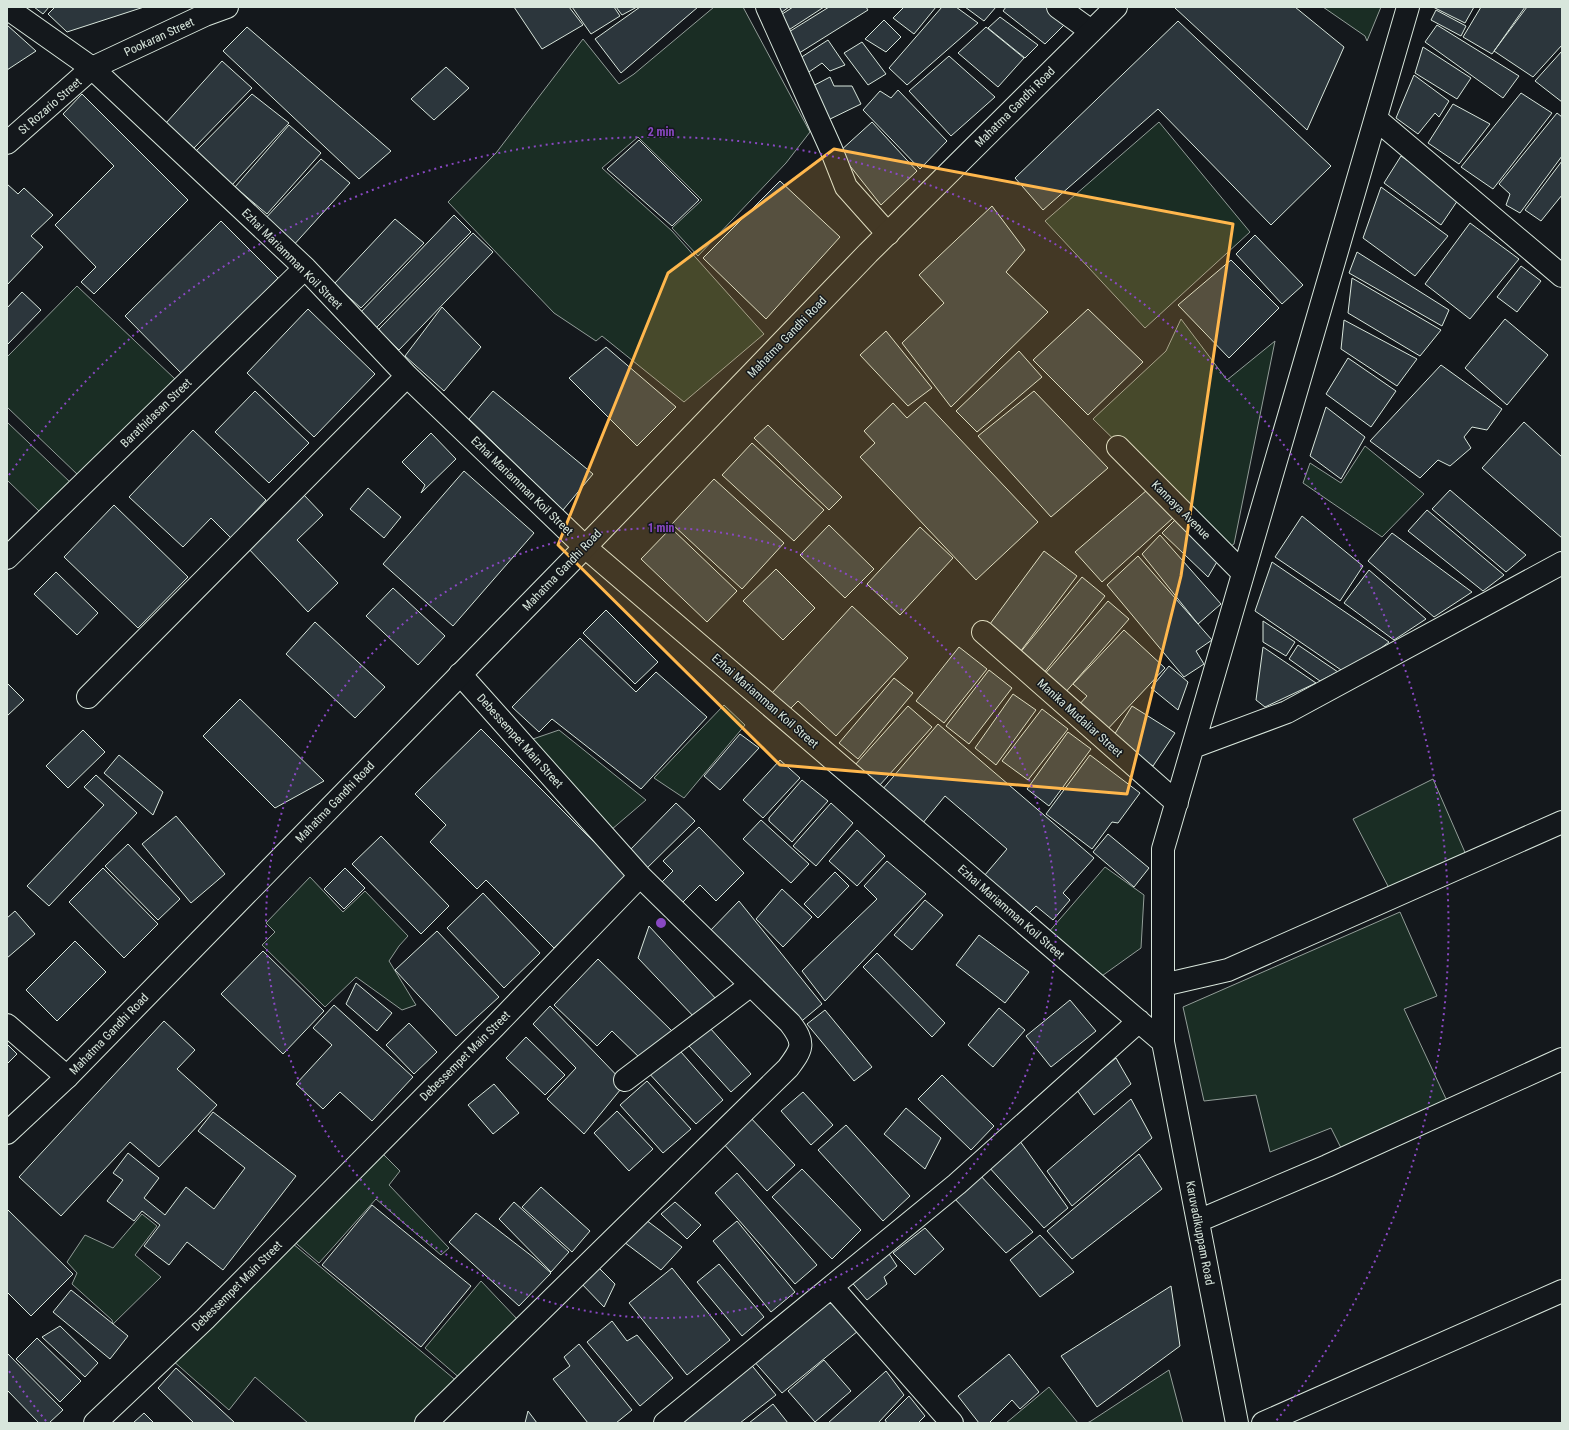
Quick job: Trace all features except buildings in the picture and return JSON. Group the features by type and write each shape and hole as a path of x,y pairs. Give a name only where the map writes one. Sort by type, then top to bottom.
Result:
{"street":[{"name":"Pookaran Street","path":"92,68 205,15 227,7"},
{"path":"767,7 831,149 846,187 888,234"},
{"path":"1058,7 1090,32"},
{"name":"Mahatma Gandhi Road","path":"7,1133 67,1077 585,547 888,234 1116,7"},
{"name":"Karuvadikuppam Road","path":"1237,1423 1163,1042 1163,849 1408,7"},
{"name":"Ezhai Mariamman Koil Street","path":"7,8 92,68 305,268 407,376 585,547 1163,1042"},
{"name":"St Rozario Street","path":"7,143 92,68"},
{"path":"1376,119 1562,276"},
{"name":"Barathidasan Street","path":"7,558 305,268"},
{"path":"88,697 407,376"},
{"name":"Kannaya Avenue","path":"1118,447 1243,573"},
{"path":"1193,747 1287,712 1562,563"},
{"name":"Manika Mudaliar Street","path":"984,632 1176,803"},
{"name":"Debessempet Main Street","path":"95,1423 206,1319 495,1026 640,876 460,674"},
{"path":"1163,985 1228,970 1562,822"},
{"path":"426,1423 788,1068 800,1051 800,1035 790,1024 640,876"},
{"path":"625,1080 751,985"},
{"path":"672,1421 832,1286 957,1184 1139,1021"},
{"path":"7,1025 67,1077"},
{"path":"1198,1221 1327,1166 1562,1059"},
{"path":"832,1286 952,1423"},
{"path":"1263,1423 1562,1291"}],"highlighted area":[{"path":"834,149 1233,224 1181,576 1127,794 780,765 558,545 668,273"}],"green space":[{"path":"714,7 743,7 810,132 786,163 698,256 672,228 702,200 638,137 602,168 672,231 764,334 684,402 602,336 596,341 554,313 448,202 496,153 583,39 619,84 634,74"},
{"path":"1323,7 1381,7 1367,41 1365,36"},
{"path":"1159,122 1250,232 1145,328 1045,221"},
{"path":"77,286 175,379 170,383 171,385 78,475 7,407 7,357"},
{"path":"1181,319 1227,380 1275,341 1234,544 1226,549 1093,419 1166,351"},
{"path":"7,422 71,483 41,513 7,480"},
{"path":"1365,446 1424,494 1382,537 1303,483 1310,463 1341,483"},
{"path":"724,705 745,725 684,798 654,778"},
{"path":"559,730 646,800 611,830 530,740"},
{"path":"1433,779 1467,857 1390,890 1353,819"},
{"path":"1105,867 1144,895 1141,948 1099,978 1047,934"},
{"path":"310,877 343,912 365,891 408,936 389,961 416,1005 402,1010 356,977 325,1007 262,945 275,932 266,923"},
{"path":"1400,912 1437,996 1404,1009 1447,1101 1342,1150 1331,1128 1270,1152 1256,1095 1204,1101 1183,1007"},
{"path":"380,1151 400,1171 389,1185 449,1248 441,1255 376,1199 319,1263 291,1239"},
{"path":"142,1214 157,1226 135,1255 161,1277 113,1324 112,1320 72,1284 77,1273 67,1262 85,1235 113,1248"},
{"path":"292,1243 459,1383 418,1423 308,1423 255,1377 229,1410 172,1360"},
{"path":"481,1281 518,1320 462,1380 425,1348"},
{"path":"1169,1370 1183,1423 1087,1423 1091,1421"},
{"path":"1049,1387 1078,1423 1006,1423"}]}
